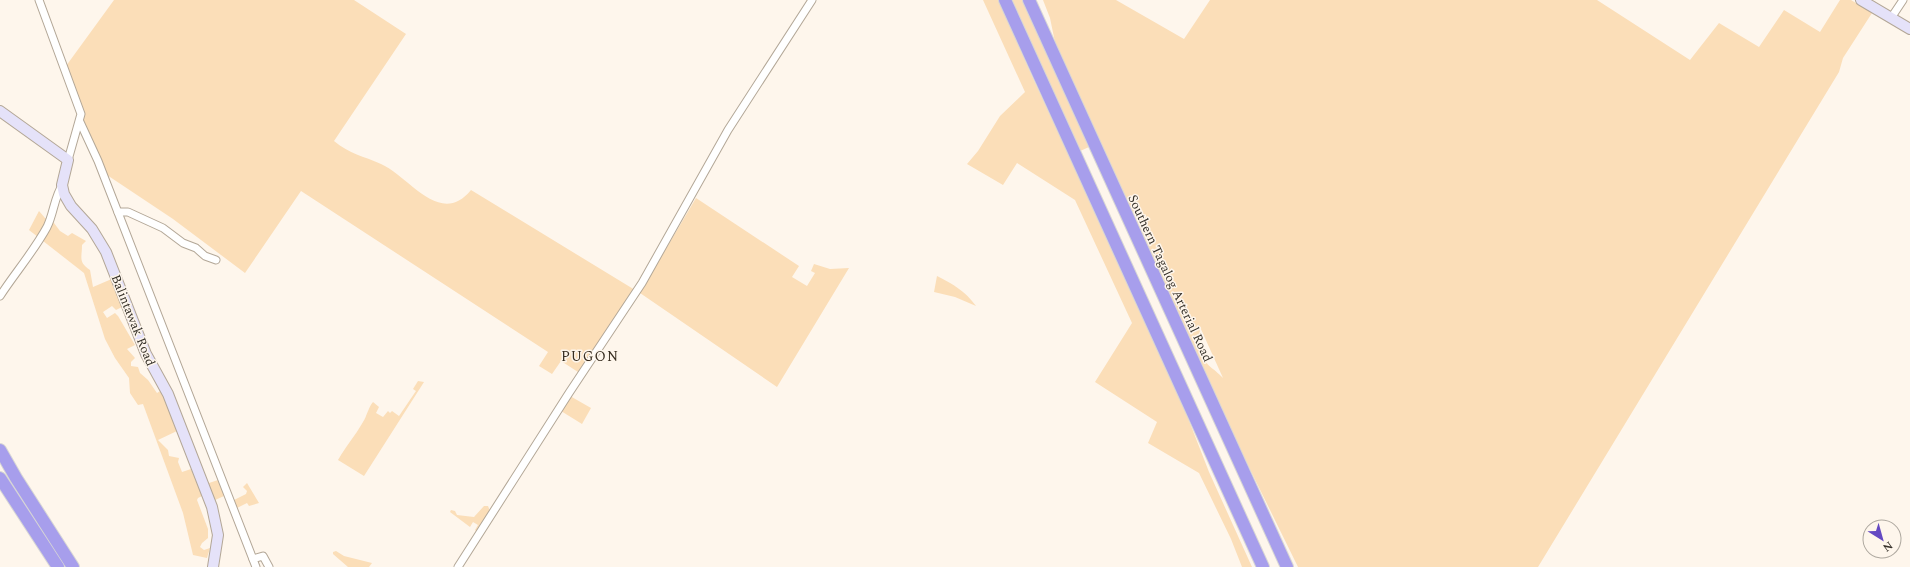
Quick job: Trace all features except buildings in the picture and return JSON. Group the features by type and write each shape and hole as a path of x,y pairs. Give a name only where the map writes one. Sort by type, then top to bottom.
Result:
{"highway":[{"path":"1005,0 1263,567"},
{"name":"Southern Tagalog Arterial Road","path":"1029,0 1287,567"},
{"path":"0,450 16,478 73,567"},
{"path":"0,478 58,567"},
{"path":"1231,496 1257,567"},
{"path":"1263,514 1293,567"}],"street":[{"path":"0,296 46,228 53,213 57,192 62,184 80,122 81,114 77,102 39,0"},
{"path":"458,567 569,392 642,283 728,130 812,0"},
{"path":"1861,0 1910,29"},
{"path":"1891,18 1903,0"},
{"path":"0,111 68,160"},
{"path":"80,122 118,212 256,567"},
{"name":"Balintawak Road","path":"62,184 63,191 67,199 92,229 109,259 146,354 168,394 215,516 218,535 213,567"},
{"path":"118,212 128,212 163,228 183,243 196,248 205,256 216,260"},
{"path":"253,558 263,556 269,567"}],"shaded area":[{"path":"114,0 354,0 406,34 334,141 351,152 392,170 425,196 436,202 448,204 459,200 471,190 635,290 578,372 561,361 552,374 539,366 548,352 301,191 245,273 173,219 104,173 82,120 66,66"},
{"path":"983,0 999,0 1032,76 1172,377 1209,472 1252,567 1242,567 1231,539 1199,473 1148,443 1157,422 1095,382 1132,323 1075,200 1017,163 1003,185 967,164 978,151 1000,116 1025,92"},
{"path":"1009,0 1023,0 1089,147 1078,152"},
{"path":"1043,0 1116,0 1184,39 1210,0 1597,0 1690,60 1719,23 1759,47 1784,10 1820,32 1840,0 1851,0 1872,13 1843,58 1839,72 1538,567 1298,567 1213,394 1056,47 1050,18","holes":["1200,327 1223,378 1206,362 1201,354"]},
{"path":"696,198 799,266 792,277 807,286 815,273 811,271 814,264 830,269 849,268 777,387 640,293"},
{"path":"39,211 45,218 51,219 60,231 68,236 72,233 86,241 82,245 82,262 90,270 93,287 114,278 124,306 116,310 112,306 103,312 107,318 115,313 118,316 135,345 127,349 135,358 131,362 131,366 138,367 140,373 148,380 157,393 162,390 176,422 173,423 177,431 158,440 168,450 169,456 179,458 178,462 182,472 191,469 202,496 197,500 208,529 208,538 200,547 204,550 210,548 207,558 193,555 183,513 143,404 138,405 130,393 129,378 115,358 105,339 84,273 29,230"},
{"path":"937,276 958,288 968,296 976,306 955,297 934,292"},
{"path":"418,381 424,382 364,476 338,460 360,427 373,402 379,407 376,413 383,417 388,411 390,413 392,411 399,416 416,391 413,389"},
{"path":"570,396 591,408 582,424 561,411"},
{"path":"218,480 224,496 213,501 206,484"},
{"path":"247,483 259,503 249,506 247,503 235,509 232,501 246,494 247,491 243,487"},
{"path":"484,506 488,506 490,511 477,532 475,530 478,525 473,522 470,527 450,512 451,510 455,511 457,515 474,517"},
{"path":"336,551 344,556 372,563 369,567 348,567 333,554 333,552"}],"district":[{"name":"PUGON","path":"590,356"}]}
